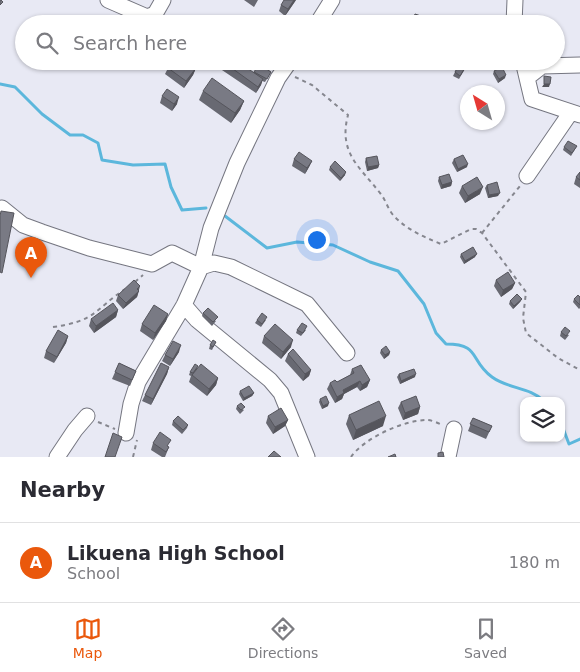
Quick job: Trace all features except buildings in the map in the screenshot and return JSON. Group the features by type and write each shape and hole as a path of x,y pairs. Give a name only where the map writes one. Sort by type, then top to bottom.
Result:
{"street":[{"path":"108,0 142,15"},
{"path":"152,15 155,14 163,0"},
{"path":"323,15 332,0"},
{"path":"514,15 515,0"},
{"path":"565,65 580,65"},
{"path":"126,433 131,404 138,382 184,305 201,267 211,228 237,163 284,70"},
{"path":"526,70 532,100 576,114 527,176"},
{"path":"528,77 537,70"},
{"path":"2,208 23,225 89,248 152,264 172,253 201,267 214,263 231,266 307,304 320,317 334,339 347,352"},
{"path":"184,305 197,320 270,380 281,392 307,457"},
{"path":"57,457 87,416"},
{"path":"448,457 454,429"}],"path":[{"path":"291,70 348,115 346,124 351,158 381,194 394,216 416,234 441,244 471,229 476,229 482,233 526,292 522,318 526,333 558,358 580,370"},
{"path":"482,233 527,176"},
{"path":"133,283 152,264"},
{"path":"53,327 85,320 97,313 127,287"},
{"path":"87,416 126,433"},
{"path":"351,457 356,450 395,426 428,420 454,429"}],"waterway":[{"path":"0,84 15,87 42,114 70,135 83,135 98,143 102,160 133,165 165,164 171,187 182,210 206,208"},
{"path":"225,216 267,248 297,242 333,245 370,262 398,271 424,304 436,333 446,344 465,347 474,354 480,365 492,377 539,397"},
{"path":"565,434 569,444 580,439"}],"place":[{"name":"Likuena High School","path":"31,278"}]}
